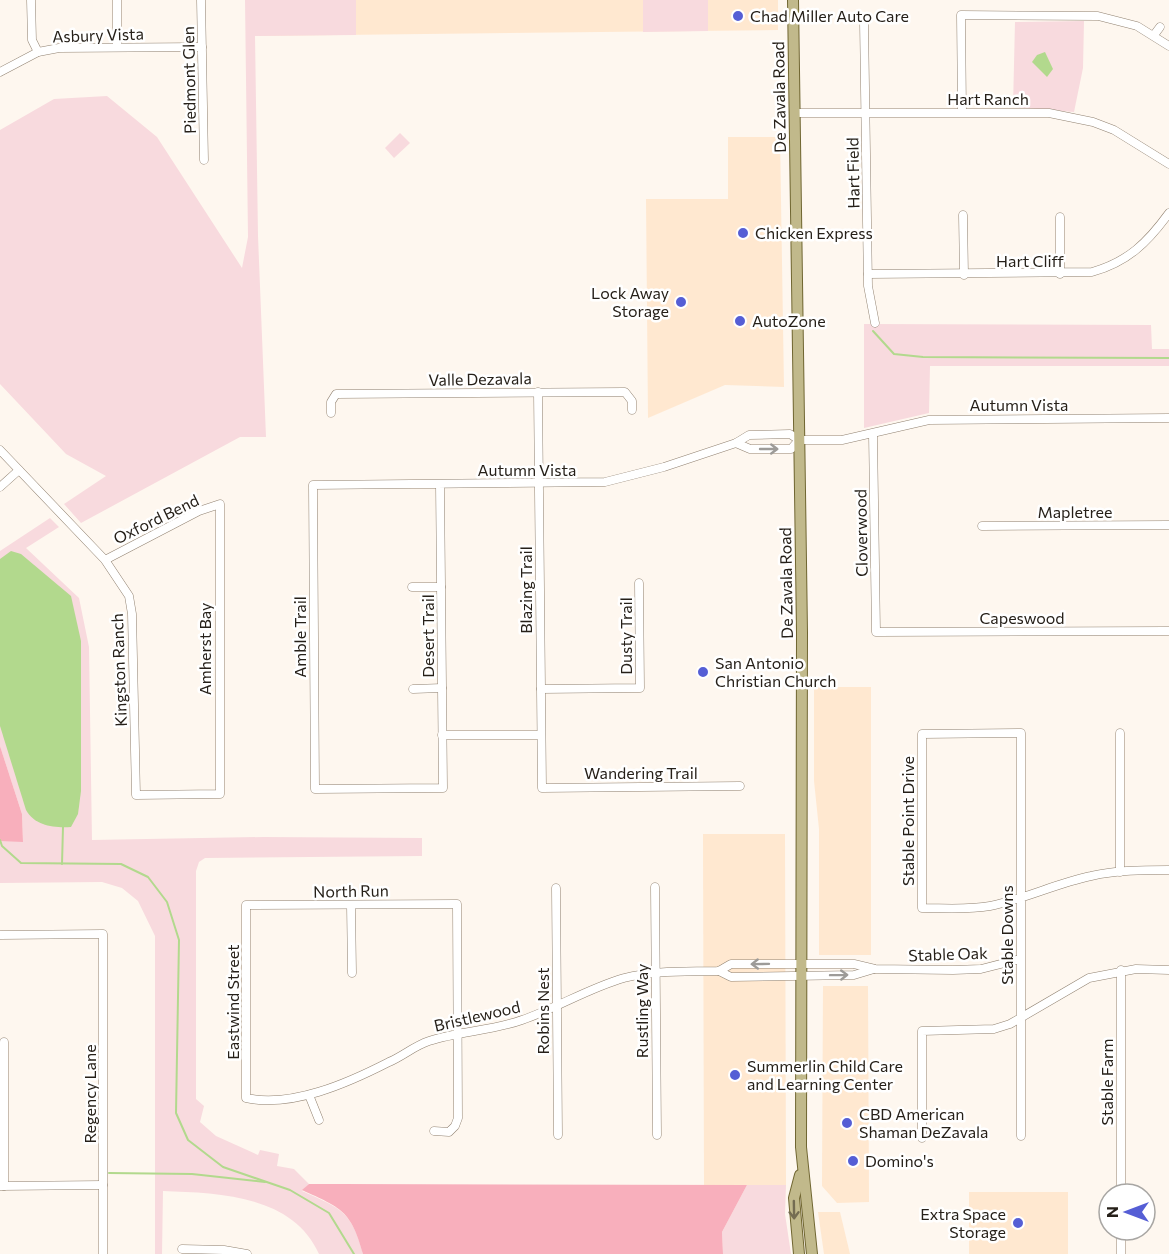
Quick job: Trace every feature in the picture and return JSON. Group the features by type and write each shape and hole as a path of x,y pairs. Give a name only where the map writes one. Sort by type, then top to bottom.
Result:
{"main road":[{"name":"De Zavala Road","path":"793,0 799,440 802,1166 812,1254"},
{"name":"De Zavala Road","path":"799,1254 794,1198 802,1166"}],"street":[{"path":"31,0 32,40 38,52"},
{"path":"117,0 117,47"},
{"name":"Piedmont Glen","path":"201,0 204,160"},
{"path":"962,112 961,15 1098,16 1124,21 1154,35 1169,46"},
{"name":"Hart Field","path":"864,22 868,274 875,322"},
{"path":"1154,35 1160,27"},
{"name":"Asbury Vista","path":"0,72 38,52 59,48 202,47"},
{"name":"Hart Ranch","path":"794,113 1027,112 1071,116 1114,130 1169,164"},
{"name":"Hart Cliff","path":"868,274 1092,272 1124,260 1150,238 1169,213"},
{"path":"963,215 964,274"},
{"path":"1059,217 1060,274"},
{"name":"Blazing Trail","path":"538,392 542,788"},
{"name":"Valle Dezavala","path":"331,413 331,402 336,394 625,392 632,401 632,410"},
{"name":"Autumn Vista","path":"313,485 588,483 622,479 736,443 749,435 790,434 799,440 842,440 912,423 947,419 1169,418"},
{"name":"Cloverwood","path":"873,434 876,632"},
{"name":"Autumn Vista","path":"736,443 750,449 791,449 799,440"},
{"name":"Kingston Ranch","path":"0,450 105,560 129,596 132,614 136,795"},
{"path":"0,487 18,470"},
{"name":"Desert Trail","path":"440,484 443,788"},
{"name":"Amble Trail","path":"313,485 315,789 443,788"},
{"name":"Oxford Bend","path":"105,560 199,511 220,504"},
{"name":"Amherst Bay","path":"136,795 220,794 220,504"},
{"name":"Mapletree","path":"982,526 1169,525"},
{"name":"Dusty Trail","path":"541,689 640,688 639,583"},
{"path":"412,587 441,587"},
{"name":"Capeswood","path":"876,632 1169,631"},
{"path":"413,689 442,688"},
{"name":"Stable Downs","path":"921,734 1021,733 1021,1136"},
{"path":"1120,733 1120,872"},
{"name":"Stable Point Drive","path":"921,734 921,908 981,908 1020,897"},
{"path":"442,735 541,735"},
{"name":"Wandering Trail","path":"542,788 740,786"},
{"path":"1020,897 1091,876 1169,870"},
{"name":"Rustling Way","path":"655,887 657,1135"},
{"name":"Robins Nest","path":"556,888 558,1135"},
{"name":"North Run","path":"246,906 457,904 458,1035"},
{"path":"351,905 352,973"},
{"name":"Eastwind Street","path":"246,906 246,1098"},
{"name":"Regency Lane","path":"0,935 103,934 103,1254"},
{"name":"Stable Oak","path":"802,963 855,964 875,969 981,969 1020,959"},
{"name":"Bristlewood","path":"719,971 731,964 802,963"},
{"name":"Stable Oak","path":"802,976 855,975 875,969"},
{"path":"922,1138 922,1031 986,1031 1002,1027 1021,1018 1074,985 1121,970 1169,970"},
{"name":"Stable Farm","path":"1121,970 1121,1182"},
{"name":"Bristlewood","path":"246,1098 278,1102 309,1095 382,1066 421,1044 494,1029 621,979 655,973 719,971 731,977 802,976"},
{"path":"434,1131 449,1132 455,1126 458,1118 458,1035"},
{"path":"4,1042 2,1186 103,1185"},
{"path":"309,1095 319,1120"},
{"path":"182,1249 224,1250 247,1254"}],"shaded area":[{"path":"245,0 356,0 356,35 255,36 258,236 266,437 240,437 81,523 64,504 106,476 66,454 0,384 0,130 54,99 107,96 157,137 242,268 248,237"},
{"path":"255,0 778,0 778,30 255,36"},
{"path":"643,0 708,0 708,31 643,32"},
{"path":"1084,21 1083,68 1074,112 1013,107 1015,22"},
{"path":"1045,52 1053,69 1047,77 1032,62 1037,55"},
{"path":"400,133 410,143 394,158 385,148"},
{"path":"728,137 780,137 784,387 725,385 648,418 646,199 728,199"},
{"path":"864,324 1151,325 1152,349 1169,349 1169,366 930,366 929,413 864,428"},
{"path":"50,518 59,527 26,548 79,598 89,647 92,840 263,837 422,838 422,856 205,858 199,862 196,871 196,1099 204,1106 200,1122 216,1136 258,1155 260,1150 279,1154 277,1166 294,1169 309,1184 302,1191 335,1207 349,1220 363,1254 319,1254 307,1234 292,1220 252,1201 207,1193 163,1191 162,1254 155,1254 155,936 138,901 122,888 102,882 0,883 0,841 23,841 22,814 0,746 0,551"},
{"path":"11,551 21,554 71,596 81,641 81,791 78,814 71,827 40,823 34,820 26,810 0,726 0,559"},
{"path":"814,687 871,687 871,955 819,955 819,829 814,781"},
{"path":"0,746 22,814 23,842 0,841"},
{"path":"703,834 785,834 786,1185 704,1185"},
{"path":"823,986 868,986 869,1202 837,1203 822,1186"},
{"path":"309,1184 747,1185 722,1232 723,1254 363,1254 359,1239 349,1219 343,1212 326,1201 302,1190"},
{"path":"747,1185 786,1185 785,1214 791,1254 723,1254 722,1232"},
{"name":"Extra Space Storage","path":"969,1192 1068,1192 1068,1254 969,1254"},
{"path":"818,1212 840,1212 850,1254 824,1254"}],"waterway":[{"path":"873,331 894,354 923,357 1169,358"},
{"path":"62,864 63,827"},
{"path":"0,840 2,846 21,863 121,864 148,877 167,902 179,940 176,1113 188,1140 223,1167 290,1190 329,1213 354,1254"},
{"path":"109,1173 192,1174 265,1182"}],"place":[{"name":"Chad Miller Auto Care","path":"738,16"},
{"name":"Chicken Express","path":"743,233"},
{"name":"Lock Away Storage","path":"681,302"},
{"name":"AutoZone","path":"740,321"},
{"name":"San Antonio Christian Church","path":"703,672"},
{"name":"Summerlin Child Care and Learning Center","path":"735,1075"},
{"name":"CBD American Shaman DeZavala","path":"847,1123"},
{"name":"Domino's","path":"853,1161"},
{"name":"Extra Space Storage","path":"1018,1223"}]}
